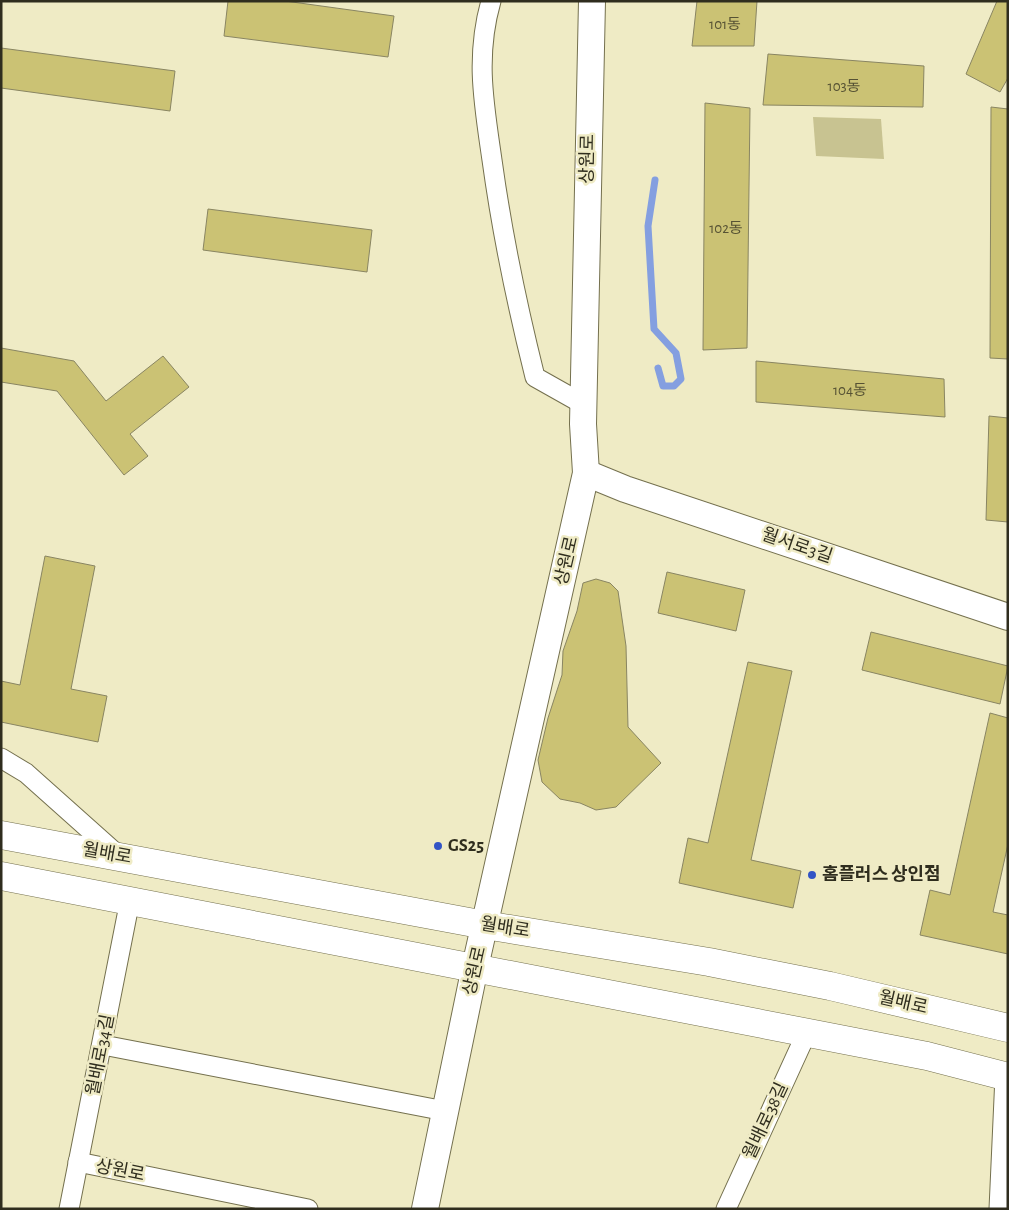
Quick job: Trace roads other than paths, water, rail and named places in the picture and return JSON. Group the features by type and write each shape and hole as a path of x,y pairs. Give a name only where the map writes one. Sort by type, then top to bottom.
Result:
{"main road":[{"name":"월배로","path":"1,835 485,925 709,962 830,986 1008,1028"},
{"path":"1,876 807,1032 927,1056 1006,1077"}],"street":[{"path":"491,1 486,18 480,78 498,204 515,296 535,377 583,404"},
{"name":"상원로","path":"424,1209 475,967 586,473 583,404 592,1"},
{"name":"월서로3길","path":"586,473 625,489 1008,617"},
{"path":"1,758 26,773 119,856"},
{"name":"월배로34길","path":"69,1209 103,1045 130,900"},
{"name":"월배로38길","path":"726,1209 807,1032"},
{"path":"103,1045 444,1111"},
{"path":"999,1209 1006,1077"},
{"name":"상원로","path":"78,1162 308,1209"}],"waterway":[{"path":"655,180 648,226 654,329 676,353 681,379 674,386 663,386 658,368"}],"place":[{"name":"GS25","path":"438,846"},
{"name":"홈플러스 상인점","path":"812,875"}]}
